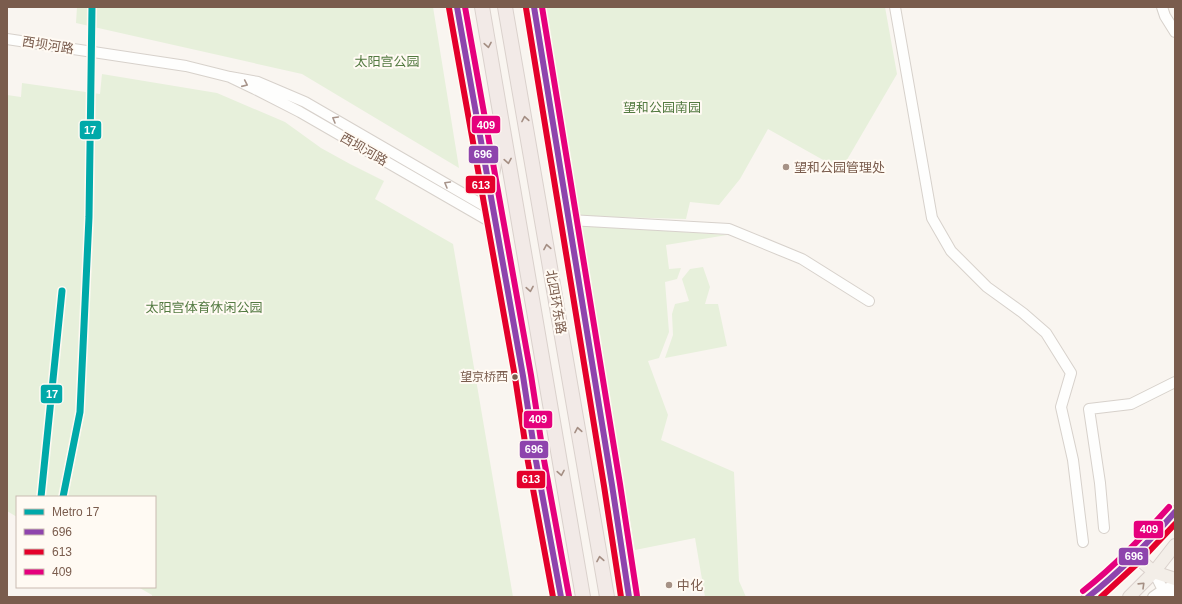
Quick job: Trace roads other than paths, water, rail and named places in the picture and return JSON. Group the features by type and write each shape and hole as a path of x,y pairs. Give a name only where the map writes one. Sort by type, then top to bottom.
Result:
{"highway":[{"name":"北四环东路","path":"482,7 583,597"},
{"name":"北四环东路","path":"505,7 607,597"},
{"path":"489,190 502,123"}],"main road":[{"path":"1088,597 1120,571 1175,512"},
{"path":"1149,541 1172,556"},
{"path":"1129,597 1172,556 1175,545"},
{"path":"1135,556 1154,572 1175,579"}],"street":[{"path":"457,7 523,376 536,461 562,597"},
{"name":"北四环东路","path":"534,7 629,597"},
{"path":"895,7 932,218 951,251 987,287 1023,313 1046,333 1071,373 1061,407 1073,460 1083,542"},
{"path":"1162,7 1165,16 1175,32"},
{"name":"西坝河路","path":"7,39 186,66 258,82 306,102 493,211"},
{"name":"西坝河路","path":"230,77 255,88 300,112 496,225"},
{"path":"569,220 729,229 802,259 869,301"},
{"path":"1104,528 1100,483 1089,409 1131,404 1175,382"},
{"path":"1154,572 1163,590 1175,593"},
{"path":"1153,597 1163,590 1175,585"}],"metro line":[{"name":"17","path":"63,496 80,412 89,217 92,7"},
{"name":"17","path":"41,496 62,291"}],"place":[{"name":"望和公园管理处","path":"786,167"},
{"name":"望京桥西","path":"515,377"},
{"name":"中化","path":"669,585"}],"park label":[{"name":"太阳宫公园","path":"387,61"},
{"name":"望和公园南园","path":"662,107"},
{"name":"太阳宫体育休闲公园","path":"204,307"}]}
